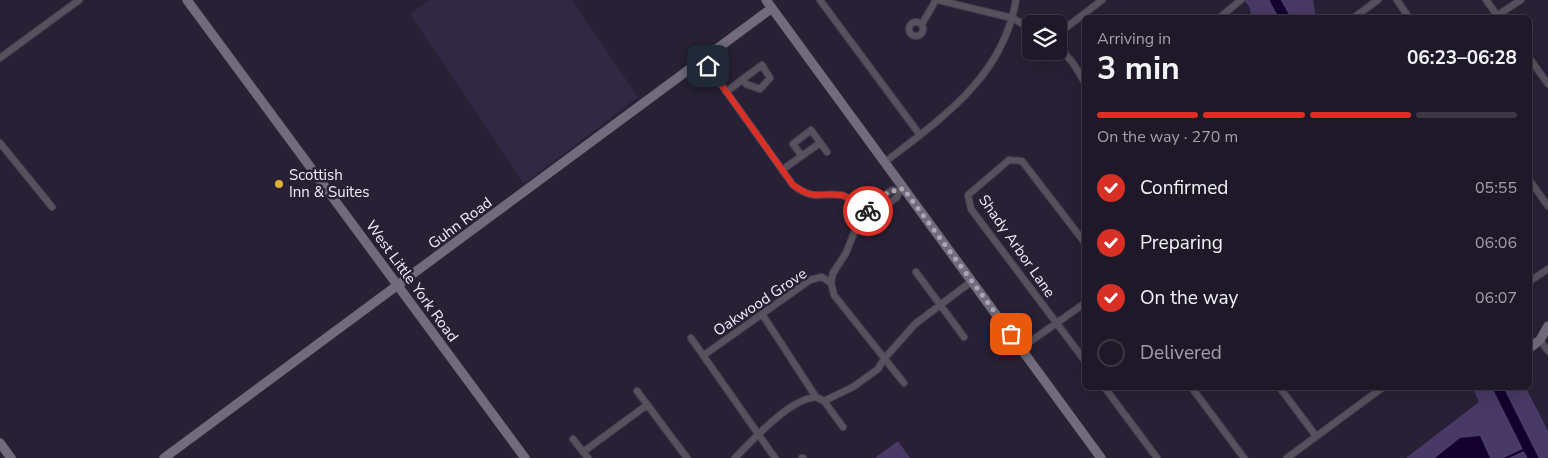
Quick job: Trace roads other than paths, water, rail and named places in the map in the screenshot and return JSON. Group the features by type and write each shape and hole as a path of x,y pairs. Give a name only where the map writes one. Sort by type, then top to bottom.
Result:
{"street":[{"path":"0,58 79,0"},
{"name":"West Little York Road","path":"187,0 525,458"},
{"path":"766,0 885,162 901,190 972,281 1102,458"},
{"path":"820,0 920,135"},
{"path":"922,24 937,0 1012,18 1022,23"},
{"path":"885,162 954,109 979,81 999,49 1012,18 1016,0"},
{"path":"1082,15 1102,0"},
{"path":"1222,15 1241,0"},
{"path":"1357,15 1378,0"},
{"path":"1397,0 1407,15"},
{"path":"1486,0 1495,15"},
{"path":"1499,15 1522,0"},
{"name":"Guhn Road","path":"164,458 772,8"},
{"path":"1067,27 1082,15"},
{"path":"1067,56 1082,78"},
{"path":"1532,63 1548,84"},
{"path":"708,66 782,170 799,190 813,196 842,195 867,213 874,215 897,198 901,190"},
{"path":"726,92 743,79"},
{"path":"802,156 793,144 811,130 827,152"},
{"path":"0,142 52,207"},
{"path":"782,170 820,143"},
{"name":"Shady Arbor Lane","path":"1082,239 1028,166 1018,160 1009,160 974,188 968,199 971,209 1082,357"},
{"path":"1532,185 1548,206"},
{"path":"867,213 858,223 846,253 833,273 831,283 834,294 904,383"},
{"path":"1532,280 1548,269"},
{"path":"916,272 964,337"},
{"name":"Oakwood Grove","path":"704,355 810,280 822,277 831,283"},
{"path":"824,402 862,381 878,369 884,359 915,324 972,281"},
{"path":"1021,348 1082,305"},
{"path":"762,314 816,397 824,402 842,427"},
{"path":"1548,326 1544,340 1548,351"},
{"path":"691,338 775,458"},
{"path":"1532,346 1544,340"},
{"path":"1106,390 1157,458"},
{"path":"1193,390 1244,458"},
{"path":"1282,390 1316,436"},
{"path":"1287,458 1379,390"},
{"path":"636,391 687,458"},
{"path":"735,458 758,434 804,398 816,397"},
{"path":"583,452 646,404"},
{"path":"573,439 588,458"},
{"path":"0,443 12,458"}],"waterway":[{"path":"1275,0 1283,15"},
{"path":"1499,390 1533,458"},
{"path":"1506,458 1528,448"}],"place":[{"name":"Scottish Inn & Suites","path":"279,184"}]}
